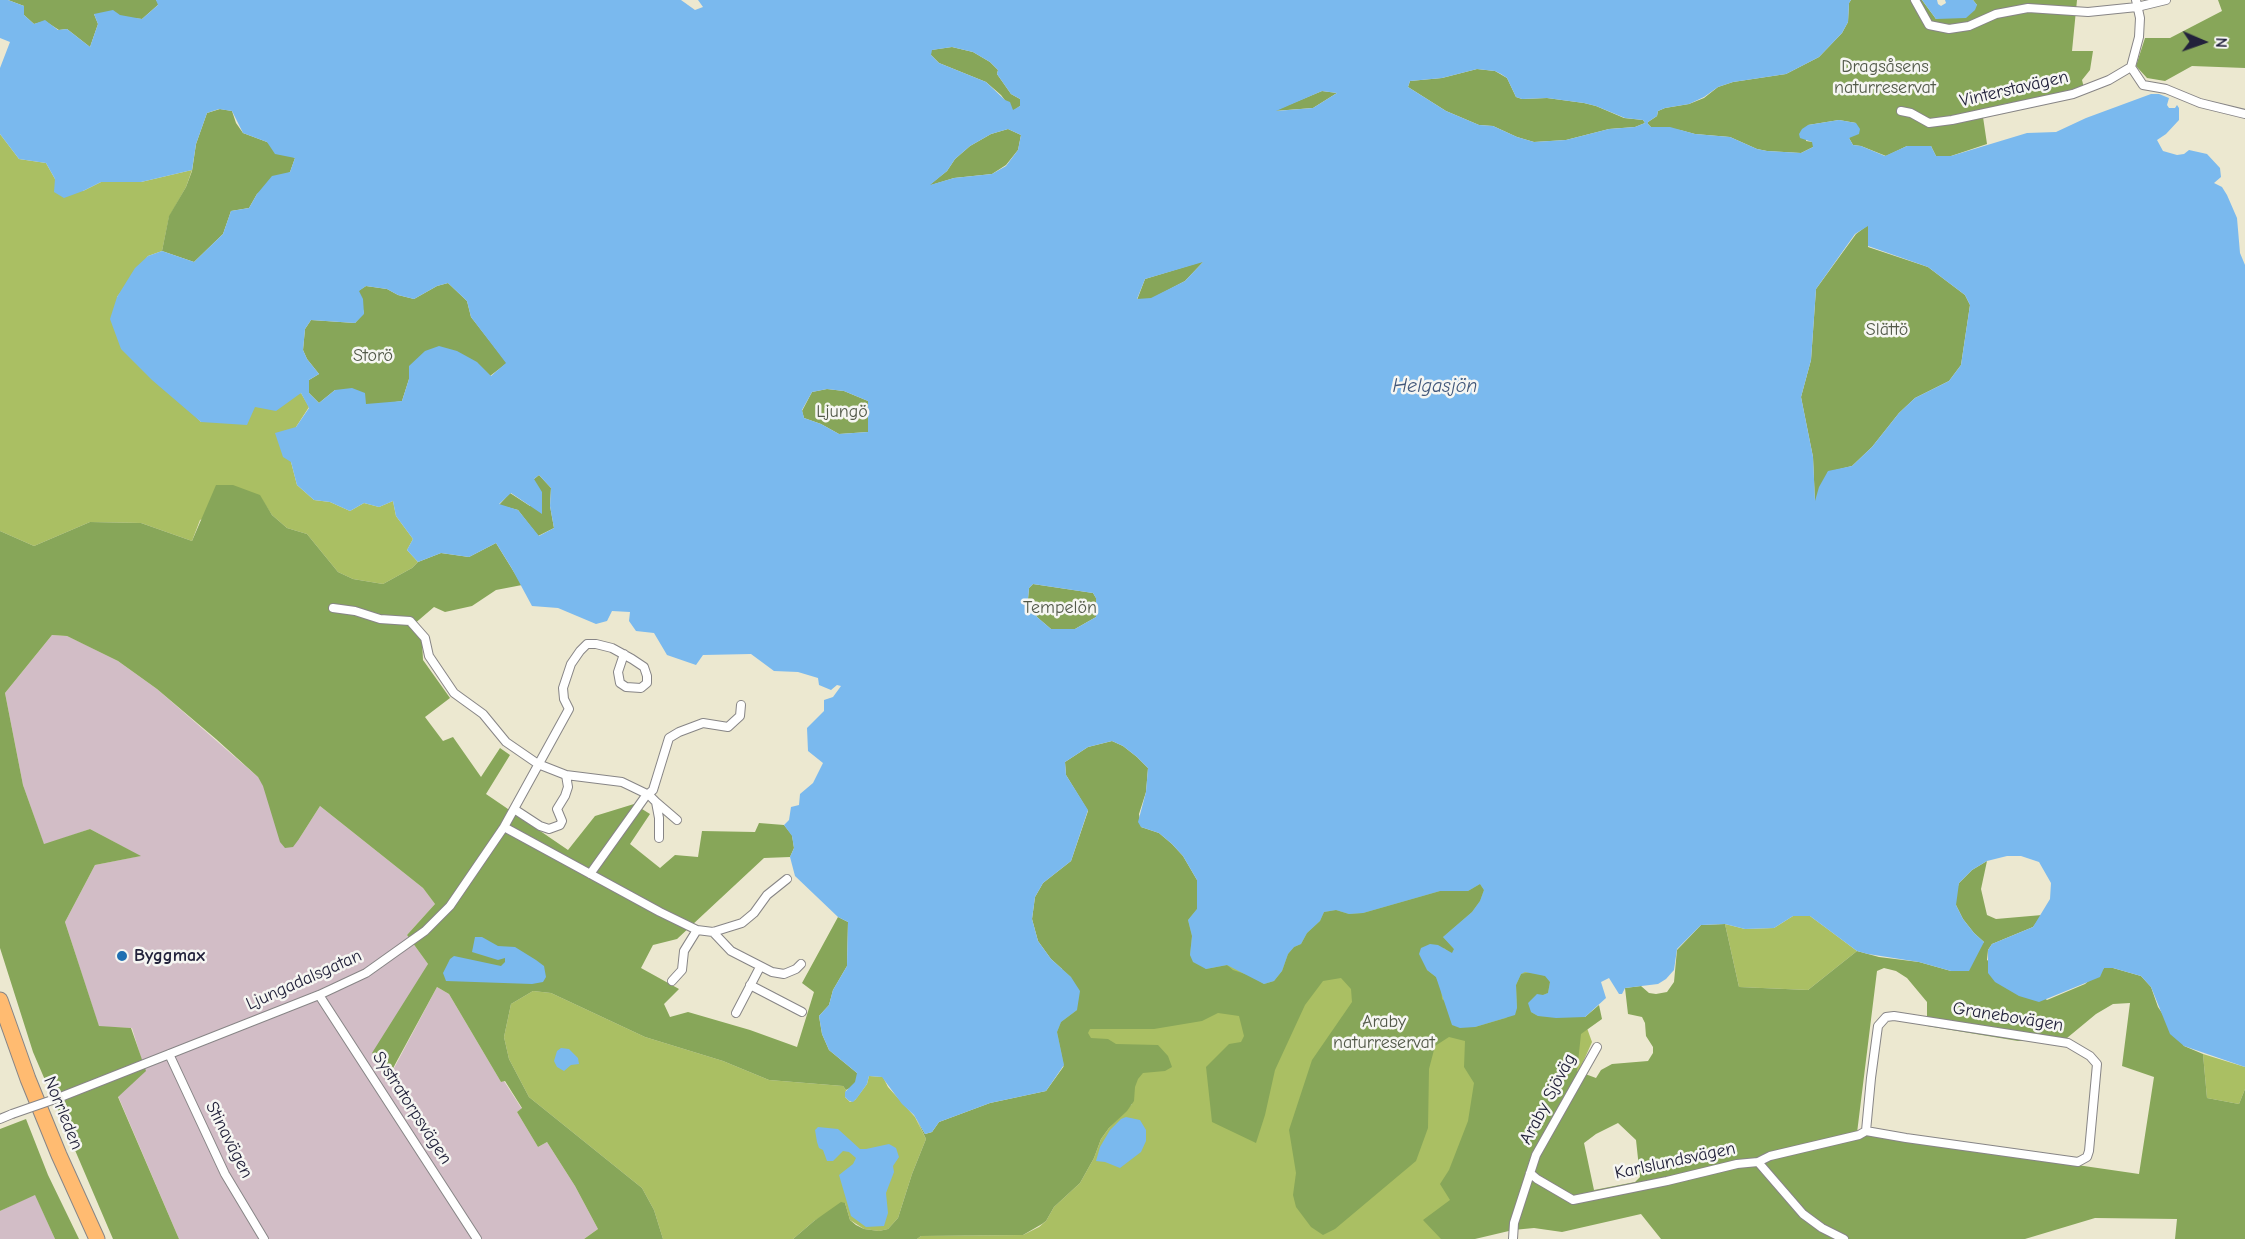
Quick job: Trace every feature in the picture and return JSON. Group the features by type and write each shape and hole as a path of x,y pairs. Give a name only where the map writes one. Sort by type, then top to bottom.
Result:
{"highway":[{"name":"Norrleden","path":"0,1000 28,1079 97,1239"},
{"name":"Norrleden","path":"0,1021 52,1157 89,1239"}],"street":[{"path":"1915,0 1929,25 1947,29 1964,28 1989,16 2028,8 2076,12 2166,0"},
{"path":"2136,3 2140,18 2139,37 2131,68 2143,85 2166,89 2200,103 2245,114"},
{"name":"Vinterstavägen","path":"1901,111 1911,113 1929,123 1952,120 2073,94 2109,80 2131,68"},
{"path":"333,608 356,611 380,619 410,621 425,638 429,656 454,693 483,714 506,742 538,764 566,775 622,782 652,798 677,820"},
{"name":"Ljungadalsgatan","path":"0,1119 319,995 366,973 425,931 450,906 514,809 569,709 564,699 563,688 572,664 580,651 587,644 596,644 624,654"},
{"path":"659,837 660,831 652,798 665,744 669,738 679,732 704,723 728,727 740,716 741,705"},
{"path":"514,809 540,826 549,829 560,825 562,821 557,809 566,796 566,775"},
{"path":"590,874 645,796 652,798"},
{"path":"504,827 697,930 713,932 742,923 754,913 767,895 786,879"},
{"path":"672,981 681,970 684,951 697,930"},
{"path":"713,932 731,951 778,974 796,969 801,964"},
{"path":"736,1013 760,967"},
{"path":"750,985 802,1012"},
{"name":"Systratorpsvägen","path":"319,995 477,1239"},
{"name":"Granebovägen","path":"1758,1162 1770,1156 1859,1135 1866,1131 2078,1162 2087,1156 2089,1151 2097,1064 2090,1056 2068,1043 1894,1016 1886,1017 1878,1026 1866,1131"},
{"name":"Araby Sjöväg","path":"1513,1239 1514,1222 1533,1176 1542,1142 1597,1047"},
{"name":"Stinavägen","path":"168,1054 225,1174 264,1239"},
{"name":"Karlslundsvägen","path":"1533,1176 1573,1200 1737,1164 1758,1162 1803,1214 1822,1228 1844,1239"}],"shaded area":[{"path":"52,635 67,636 118,661 157,689 258,777 299,839 320,806 423,888 435,904 407,935 428,964 393,1070 437,987 449,994 501,1082 504,1081 522,1109 517,1112 538,1147 547,1142 575,1186 598,1229 584,1239 179,1239 118,1096 145,1071 132,1028 99,1027 65,922 95,865 140,856 90,829 44,845 23,785 5,693"},
{"path":"35,1194 55,1239 0,1239 0,1211"}],"green space":[{"path":"8,0 156,0 159,4 142,19 94,14 98,24 90,47 67,29 59,30 45,21 34,24 24,15 24,6"},
{"name":"Dragsåsens naturreservat","path":"1851,0 1922,0 1936,19 1977,5 1973,0 2077,0 2072,51 2093,51 2090,70 2082,80 2084,88 2039,100 2004,104 1995,108 1983,117 1987,144 1951,156 1936,156 1931,146 1907,146 1886,156 1853,145 1849,138 1856,123 1839,120 1808,125 1806,141 1813,142 1813,147 1801,153 1767,151 1730,137 1695,134 1651,127 1648,124 1657,116 1658,111 1704,98 1718,87 1733,82 1786,74 1819,57 1842,33 1848,22"},
{"path":"2218,0 2245,0 2245,68 2192,66 2165,81 2147,78 2136,66 2145,38 2170,38 2222,11"},
{"path":"952,47 973,52 990,62 998,70 997,74 1011,94 1020,99 1020,106 1013,111 1001,95 986,82 939,63 931,55 931,50"},
{"path":"1477,69 1495,71 1507,78 1516,97 1522,99 1547,98 1584,103 1624,118 1643,120 1645,123 1635,127 1609,129 1566,140 1534,142 1493,126 1479,125 1446,111 1408,87 1410,81 1442,78"},
{"path":"1322,91 1337,93 1313,108 1274,111"},
{"path":"220,109 232,111 243,133 267,142 295,158 290,172 257,194 249,208 231,211 223,234 194,262 162,251 169,216 186,187 192,171 196,144 207,113"},
{"path":"1008,129 1021,135 1018,150 1006,165 992,174 954,178 928,186 947,171 955,159 970,146 991,134"},
{"path":"0,134 19,159 46,163 55,179 83,191 101,182 141,182 192,170 186,187 169,217 162,251 148,256 117,297 180,401 201,422 301,393 309,407 296,427 291,462 297,485 314,500 330,502 350,511 364,503 379,507 393,501 396,516 413,539 407,550 418,562 412,568 383,584 353,579 338,572 307,534 287,528 272,515 259,495 200,520 192,541 141,523 90,522 34,546 0,531"},
{"name":"Slättö","path":"1868,225 1868,247 1928,267 1965,295 1970,305 1961,365 1949,381 1915,398 1852,466 1828,472 1815,503 1813,457 1801,397 1811,360 1816,289 1856,234"},
{"path":"1204,261 1185,281 1151,299 1137,300 1145,279"},
{"name":"Storö","path":"448,283 467,301 471,317 507,363 490,376 409,366 409,379 402,401 366,404 335,390 319,403 309,393 309,380 319,374 303,350 305,329 311,320 355,323 364,313 358,291 366,286 387,289 398,295 414,299 437,286"},
{"name":"Ljungö","path":"827,389 844,391 868,401 868,432 839,434 804,418 802,411 812,392"},
{"path":"539,475 551,488 550,506 554,528 538,536 518,510 499,505 510,493 530,506 534,479"},
{"path":"216,485 233,485 260,495 272,515 287,528 307,534 338,572 353,579 383,584 412,568 418,562 441,553 469,557 496,543 522,585 496,590 472,606 445,612 434,607 413,625 422,640 423,660 450,698 425,717 443,741 453,737 481,777 500,748 510,755 486,794 568,850 595,816 634,804 650,814 630,844 660,868 675,855 698,857 702,831 755,832 759,823 784,825 792,835 794,848 790,857 764,858 677,939 653,945 641,968 679,989 664,1004 670,1017 688,1012 750,1030 797,1047 814,992 802,983 838,917 848,922 847,966 833,990 829,1005 819,1016 822,1034 829,1050 857,1073 857,1080 852,1087 846,1090 843,1086 769,1080 723,1061 645,1037 551,993 533,991 511,1004 504,1037 509,1059 529,1097 642,1188 654,1210 663,1239 584,1239 598,1229 575,1186 547,1142 538,1147 517,1112 522,1108 505,1081 501,1082 449,994 437,987 392,1070 372,1053 428,964 407,935 435,904 423,888 320,806 293,847 285,848 280,842 263,786 258,777 157,689 118,661 67,636 52,635 5,693 23,785 44,844 90,829 141,856 95,865 65,922 99,1026 131,1028 146,1071 118,1097 179,1239 113,1239 33,1052 0,948 0,531 34,546 90,522 141,523 192,541"},
{"name":"Tempelön","path":"1033,584 1093,593 1096,598 1096,617 1075,629 1051,629 1037,617 1028,599 1029,588"},
{"path":"1112,741 1123,746 1148,768 1146,792 1139,814 1141,827 1159,833 1172,844 1183,856 1197,880 1197,909 1188,920 1192,936 1190,955 1206,969 1227,965 1264,984 1274,981 1282,971 1288,954 1294,947 1301,944 1307,933 1320,921 1324,912 1336,910 1349,914 1363,913 1440,891 1468,891 1480,884 1484,890 1480,901 1472,912 1443,937 1454,952 1451,954 1444,948 1427,970 1436,977 1441,988 1442,999 1475,1027 1506,1018 1517,1008 1516,985 1521,974 1531,972 1546,976 1550,982 1548,993 1543,995 1531,1012 1538,1016 1585,1017 1599,1005 1602,1019 1581,1034 1577,1071 1596,1078 1601,1070 1612,1064 1648,1061 1653,1053 1653,1047 1646,1036 1642,1017 1628,1014 1625,988 1641,986 1649,993 1667,992 1674,982 1677,950 1701,925 1725,924 1739,987 1808,990 1857,951 1879,957 1919,962 1951,971 1984,942 1963,919 1956,905 1956,892 1959,883 1972,870 1987,861 1981,889 1987,915 1996,919 2042,915 2033,927 1992,944 1988,950 1987,960 2047,1000 2085,984 2104,968 2113,968 2141,976 2151,987 2158,1007 2184,1046 2203,1054 2207,1098 2239,1104 2245,1089 2245,1239 2175,1239 2177,1219 2095,1218 2025,1239 1661,1239 1641,1214 1562,1232 1534,1228 1513,1230 1475,1239 1441,1239 1423,1220 1450,1200 1440,1184 1449,1170 1468,1121 1474,1083 1464,1067 1465,1041 1449,1037 1435,1046 1429,1069 1428,1128 1416,1161 1335,1229 1323,1235 1311,1227 1296,1207 1293,1195 1296,1173 1289,1130 1312,1060 1352,1002 1351,989 1341,978 1323,981 1305,1005 1275,1070 1256,1143 1212,1122 1206,1067 1229,1044 1241,1042 1244,1036 1239,1016 1218,1013 1202,1021 1154,1029 1090,1029 1088,1033 1091,1038 1108,1039 1116,1044 1158,1045 1168,1056 1172,1067 1165,1071 1143,1073 1138,1079 1134,1101 1101,1139 1094,1158 1080,1183 1054,1207 1042,1224 1023,1235 921,1236 917,1239 793,1239 841,1202 845,1203 850,1220 856,1225 864,1229 879,1231 888,1229 898,1218 926,1139 917,1120 925,1134 932,1132 939,1122 990,1103 1046,1091 1064,1066 1057,1032 1061,1022 1077,1010 1071,977 1051,959 1038,941 1032,919 1035,897 1043,883 1071,861 1088,811 1066,775 1065,762 1088,747","holes":["1884,968 1896,971 1907,978 1927,1002 1927,1026 2018,1041 2067,1038 2096,1014 2113,1004 2130,1003 2122,1066 2154,1077 2139,1174 1857,1133 1877,971","1618,1123 1636,1140 1640,1177 1635,1182 1594,1190 1584,1143"]},
{"name":"Araby naturreservat","path":"1472,775 1583,1017 1592,1042 1576,1078 1467,1239 917,1239 921,1236 1023,1235 1039,1227 1046,1221 1054,1207 1080,1183 1094,1158 1101,1139 1132,1104 1048,1058 1058,971"},
{"path":"1793,916 1810,916 1857,951 1808,990 1739,987 1725,924 1745,929 1774,928"},
{"path":"533,991 551,993 645,1037 723,1061 769,1080 843,1086 846,1090 845,1097 850,1102 855,1100 867,1084 869,1076 883,1077 888,1087 915,1117 926,1139 898,1218 888,1229 879,1231 864,1229 850,1220 845,1203 814,1221 793,1239 663,1239 654,1210 642,1188 529,1097 509,1059 504,1037 511,1004"},
{"path":"2203,1054 2245,1067 2245,1089 2239,1104 2207,1098"},
{"path":"26,1119 48,1175 79,1239 55,1239 35,1195 0,1211 0,1129"}],"water":[{"name":"Helgasjön","path":"0,0 8,0 24,6 24,15 34,24 45,20 58,30 67,29 90,47 98,24 94,14 113,10 120,15 142,19 158,5 156,0 681,0 695,10 703,7 698,0 1851,0 1848,22 1842,33 1819,57 1786,74 1733,82 1718,87 1689,104 1658,111 1657,116 1648,124 1651,127 1670,127 1695,134 1730,137 1767,151 1801,153 1813,147 1812,142 1800,138 1799,134 1802,129 1808,125 1839,120 1856,123 1860,129 1859,134 1849,138 1853,145 1885,156 1907,146 1931,146 1936,156 1951,156 2027,133 2056,132 2086,118 2151,94 2169,98 2167,105 2169,108 2175,108 2177,105 2179,108 2179,120 2157,140 2163,151 2177,155 2189,150 2207,154 2220,168 2221,177 2214,183 2222,187 2237,218 2240,253 2245,265 2245,1067 2184,1046 2170,1034 2151,987 2141,976 2113,968 2104,968 2100,977 2039,1002 2019,996 1995,982 1988,973 1988,950 1992,944 2033,927 2050,899 2051,883 2039,862 2021,856 2007,856 1987,861 1972,870 1959,883 1956,905 1963,919 1984,942 1969,971 1951,971 1919,962 1857,951 1810,916 1793,916 1774,928 1745,929 1725,924 1701,925 1677,949 1674,970 1666,979 1658,984 1625,988 1622,994 1619,994 1609,978 1601,982 1606,998 1585,1017 1556,1018 1538,1016 1531,1012 1528,1003 1537,994 1548,993 1550,982 1545,976 1525,972 1521,974 1516,985 1515,1015 1475,1027 1460,1028 1452,1025 1436,977 1427,970 1419,954 1421,948 1430,944 1438,945 1452,953 1454,949 1443,937 1472,912 1480,901 1484,890 1480,884 1468,891 1440,891 1363,913 1349,914 1336,910 1324,912 1320,921 1307,933 1301,944 1294,947 1288,954 1282,971 1274,981 1264,984 1227,965 1206,969 1193,962 1190,955 1192,936 1188,920 1197,909 1197,880 1183,856 1172,844 1159,833 1141,827 1138,822 1146,792 1148,768 1123,746 1112,741 1088,747 1065,762 1066,775 1088,810 1071,861 1043,883 1035,897 1032,919 1038,941 1051,959 1071,977 1080,991 1077,1010 1061,1022 1057,1032 1064,1065 1046,1091 990,1103 939,1122 932,1132 925,1134 914,1115 902,1104 882,1077 869,1076 867,1084 857,1098 853,1102 849,1101 845,1097 845,1092 855,1082 857,1073 829,1050 822,1034 819,1016 829,1005 833,990 847,966 848,922 838,917 795,876 790,857 794,848 792,836 784,825 789,820 791,807 799,805 800,794 813,783 823,763 808,751 807,728 824,711 824,700 833,697 841,686 837,685 831,690 819,685 818,678 798,672 774,671 751,654 703,655 696,665 667,655 654,633 636,631 629,621 630,612 612,611 607,621 596,624 558,608 532,606 496,543 469,557 441,553 418,562 407,550 413,539 396,516 393,501 379,507 364,503 350,511 330,502 314,500 297,485 291,462 283,457 275,433 296,427 309,408 301,393 276,411 255,407 247,425 201,422 152,380 121,349 110,319 117,297 135,268 148,256 162,251 194,262 223,234 231,211 249,208 272,176 290,172 295,158 275,154 267,142 243,133 232,111 219,109 207,113 196,144 192,170 141,182 101,182 64,198 54,192 55,179 46,163 19,159 0,134 0,68 10,42 0,38","holes":["952,47 973,52 990,62 998,70 997,74 1011,94 1020,99 1020,106 1013,110 1010,102 986,82 939,63 931,55 932,50","1477,69 1495,71 1507,78 1516,97 1584,103 1625,118 1643,120 1645,123 1635,127 1609,129 1566,140 1534,142 1493,126 1479,125 1446,111 1408,87 1410,81 1442,78","1322,91 1337,93 1313,108 1276,111","1008,129 1021,135 1018,150 1006,166 992,174 954,178 930,185 947,171 955,159 970,146 991,134","1868,226 1868,246 1928,267 1965,295 1970,305 1961,365 1949,381 1915,398 1852,466 1828,471 1819,487 1815,501 1813,457 1801,397 1811,360 1816,289 1855,234","1203,262 1185,281 1151,298 1137,299 1145,279","448,283 467,301 471,317 506,363 491,376 477,362 457,351 439,346 425,351 409,366 409,379 402,401 366,404 365,393 352,388 335,390 319,403 309,393 309,380 319,374 303,350 305,329 311,320 355,323 364,314 363,299 359,291 366,286 387,289 398,295 414,299 437,286","827,389 844,391 868,401 868,432 839,434 804,418 802,410 812,392","539,475 551,488 550,506 554,528 539,536 518,510 499,504 511,493 542,514 542,492 534,479","1033,584 1093,593 1096,598 1096,617 1075,629 1051,629 1037,617 1028,599 1029,588"]},
{"path":"1922,0 1937,0 1941,6 1946,3 1945,0 1973,0 1977,5 1966,18 1936,19"},
{"path":"475,937 482,937 498,946 515,947 536,960 544,966 546,977 543,982 532,984 446,981 443,973 454,956 501,966 505,962 505,958 498,960 472,952"},
{"path":"561,1048 569,1049 578,1058 579,1064 571,1065 564,1071 557,1067 554,1061 557,1051"},
{"path":"1126,1117 1140,1120 1146,1130 1146,1141 1141,1152 1120,1168 1096,1161 1100,1147 1110,1130"},
{"path":"818,1127 838,1129 860,1149 889,1144 896,1148 899,1157 893,1166 894,1172 886,1193 888,1213 884,1226 866,1227 851,1216 839,1175 853,1164 856,1158 849,1152 843,1151 833,1161 827,1161 817,1142 815,1130"}],"place":[{"name":"Byggmax","path":"122,956"}]}
